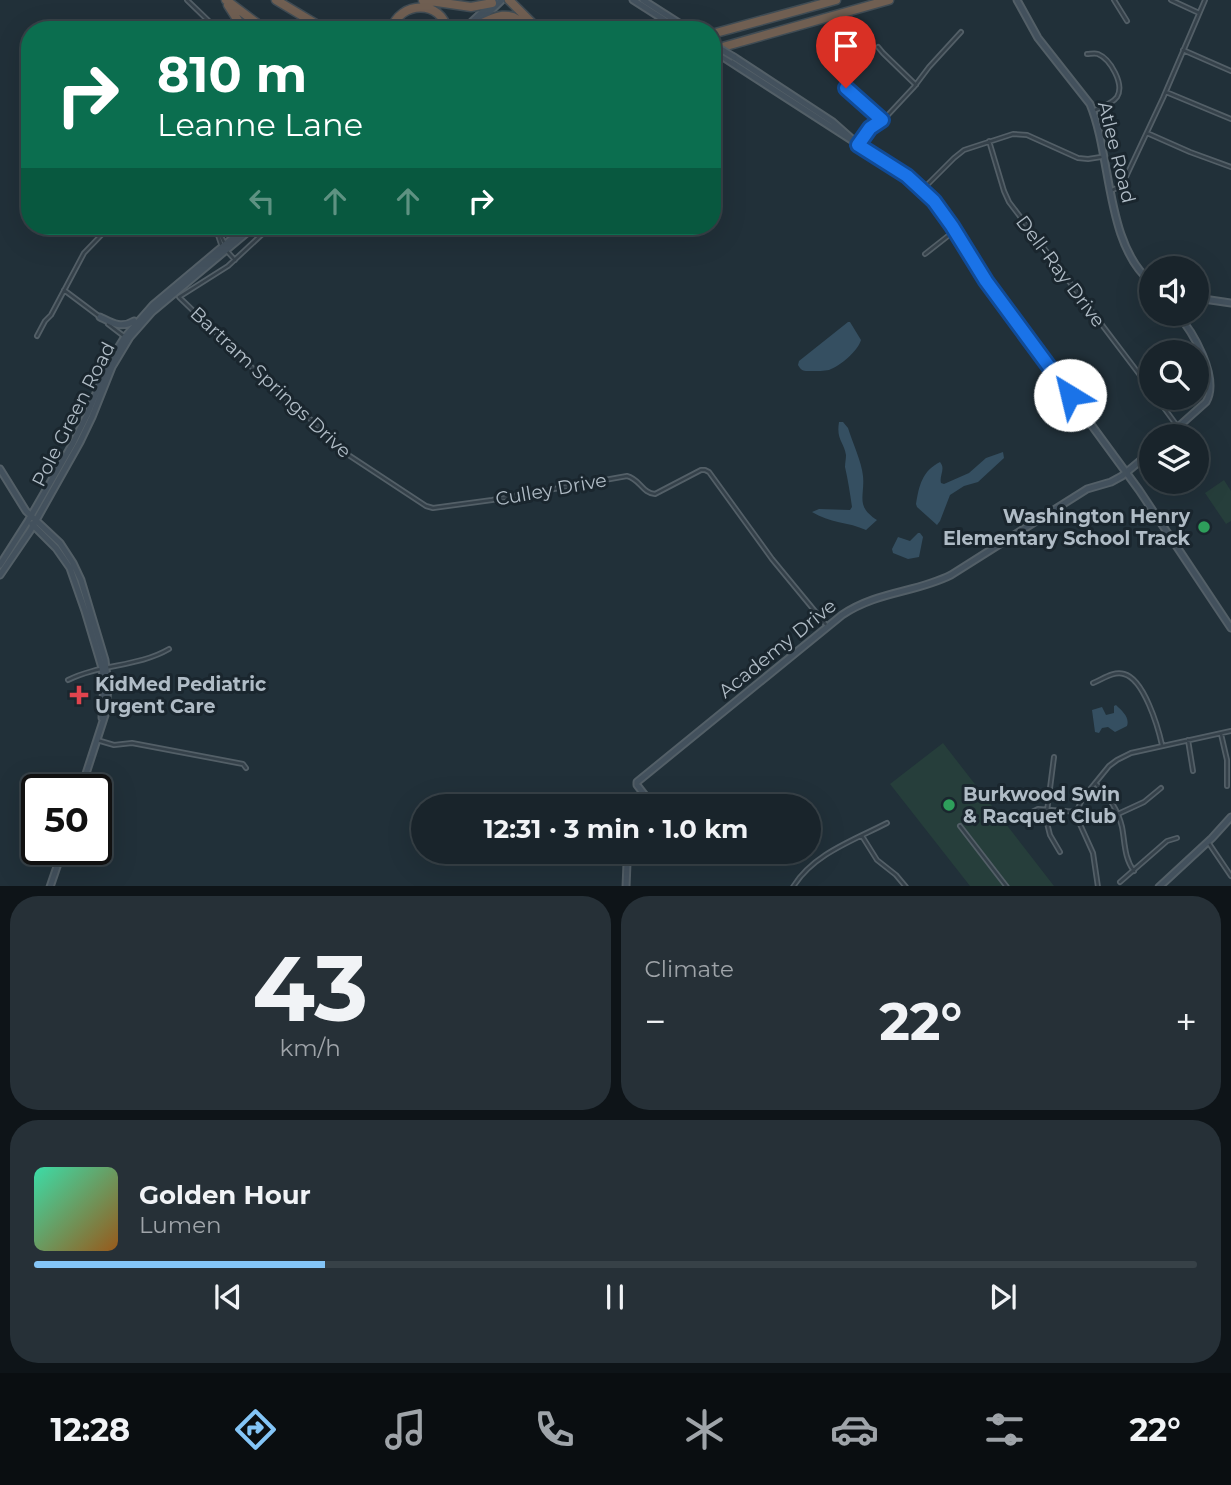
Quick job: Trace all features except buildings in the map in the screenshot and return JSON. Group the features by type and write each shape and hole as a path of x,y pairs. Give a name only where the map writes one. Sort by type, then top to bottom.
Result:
{"highway":[{"path":"225,0 238,21"},
{"path":"225,0 254,21"},
{"path":"276,0 311,21"},
{"path":"423,0 469,7 479,7 493,1"},
{"path":"509,0 529,21"},
{"path":"721,32 836,0"},
{"path":"721,47 889,0"},
{"path":"395,21 400,14 419,5 437,11 445,21"},
{"path":"487,21 505,15 520,21"}],"main road":[{"path":"480,21 502,0"},
{"path":"633,0 667,21"},
{"path":"643,0 673,21"},
{"name":"Atlee Road","path":"1017,0 1038,38 1086,96 1093,111 1110,191 1129,254 1139,270"},
{"path":"472,21 493,1"},
{"path":"721,51 833,122 858,145 907,176 939,207 986,281 1127,473 1231,628"},
{"path":"721,54 731,58"},
{"name":"Pole Green Road","path":"126,338 237,235"},
{"name":"Pole Green Road","path":"0,575 85,431 126,338 142,315 203,262 242,235"},
{"path":"1209,300 1231,303"},
{"path":"100,317 123,326 142,315"},
{"path":"1181,424 1206,402 1211,385 1202,355 1186,326"},
{"name":"Academy Drive","path":"644,794 637,782 852,609 867,601 948,576 1087,489 1111,482 1139,462"},
{"path":"0,471 32,521 62,555 72,573 104,667"},
{"path":"32,521 60,543 77,571 104,667 108,698 106,712 86,774"},
{"name":"Pole Green Road","path":"0,565 32,521"},
{"path":"8,564 32,536 38,535 50,541"},
{"path":"1160,886 1231,817"},
{"path":"626,886 627,864"},
{"path":"50,886 57,865"}],"street":[{"path":"187,0 209,21"},
{"path":"1114,0 1127,21"},
{"path":"1171,0 1199,13"},
{"path":"1110,191 1124,181 1205,0"},
{"path":"858,145 870,128 882,120 916,85 961,32"},
{"path":"878,47 916,85"},
{"path":"1184,50 1231,71"},
{"path":"1087,54 1100,55 1121,84 1115,100 1093,111"},
{"path":"846,88 882,120"},
{"path":"1166,92 1231,119"},
{"path":"1147,132 1231,167"},
{"path":"922,190 959,154 970,147 1013,134 1023,134 1078,158 1103,157"},
{"name":"Dell-Ray Drive","path":"989,141 1010,202 1139,374"},
{"path":"925,254 955,231"},
{"path":"37,336 84,253 101,235"},
{"path":"220,235 235,260 261,235"},
{"name":"Bartram Springs Drive","path":"235,260 179,297 276,391 347,454 365,466"},
{"path":"64,290 126,338"},
{"name":"Culley Drive","path":"365,466 433,508 627,476 635,479 647,492 655,494 705,470 772,559 828,627"},
{"path":"68,680 104,667 145,660 169,649"},
{"path":"1093,683 1117,674 1124,674 1134,680 1157,724 1162,745"},
{"path":"1098,886 1093,853 1079,822 1078,812 1082,800 1096,783 1117,760 1131,753 1231,731"},
{"path":"1221,733 1227,760 1227,786"},
{"path":"97,740 114,745 132,743 163,748 243,764 246,768"},
{"path":"1188,740 1193,771"},
{"path":"1054,757 1046,819 1060,852"},
{"path":"1096,783 1118,814 1126,856 1133,870"},
{"path":"1118,814 1144,802 1161,788"},
{"path":"1024,816 1034,810 1047,809 1078,812"},
{"path":"794,886 814,862 887,823"},
{"path":"960,827 1006,886"},
{"path":"862,836 877,860 896,875 904,886"},
{"path":"1120,883 1167,841 1177,838"},
{"path":"1208,842 1231,876"}],"green space":[{"path":"1224,480 1231,491 1231,521 1226,524 1206,494 1209,494 1209,490"},
{"name":"Burkwood Swin & Racquet Club","path":"943,743 1054,886 970,886 890,784"}],"water":[{"path":"848,322 861,340 843,362 829,370 801,369 799,361"},
{"path":"839,422 843,422 848,428 861,465 863,505 877,520 866,530 812,512 819,509 850,510 852,507"},
{"path":"1003,452 1004,458 978,482 964,486 950,495 937,525 917,507 922,480 929,470 940,462 941,483 944,484 969,473 986,458"},
{"path":"918,533 923,537 919,557 908,559 893,553 892,549 898,537 910,541"},
{"path":"1116,705 1126,717 1127,726 1115,732 1108,727 1102,728 1099,733 1095,732 1092,710 1102,707 1106,715 1114,713"}],"place":[{"name":"Washington Henry Elementary School Track","path":"1204,527"},
{"name":"KidMed Pediatric Urgent Care","path":"79,695"},
{"name":"Burkwood Swin & Racquet Club","path":"949,805"}],"route":[{"path":"846,88 882,120 870,128 858,145 907,176 934,201 978,270 1070,395"}]}
